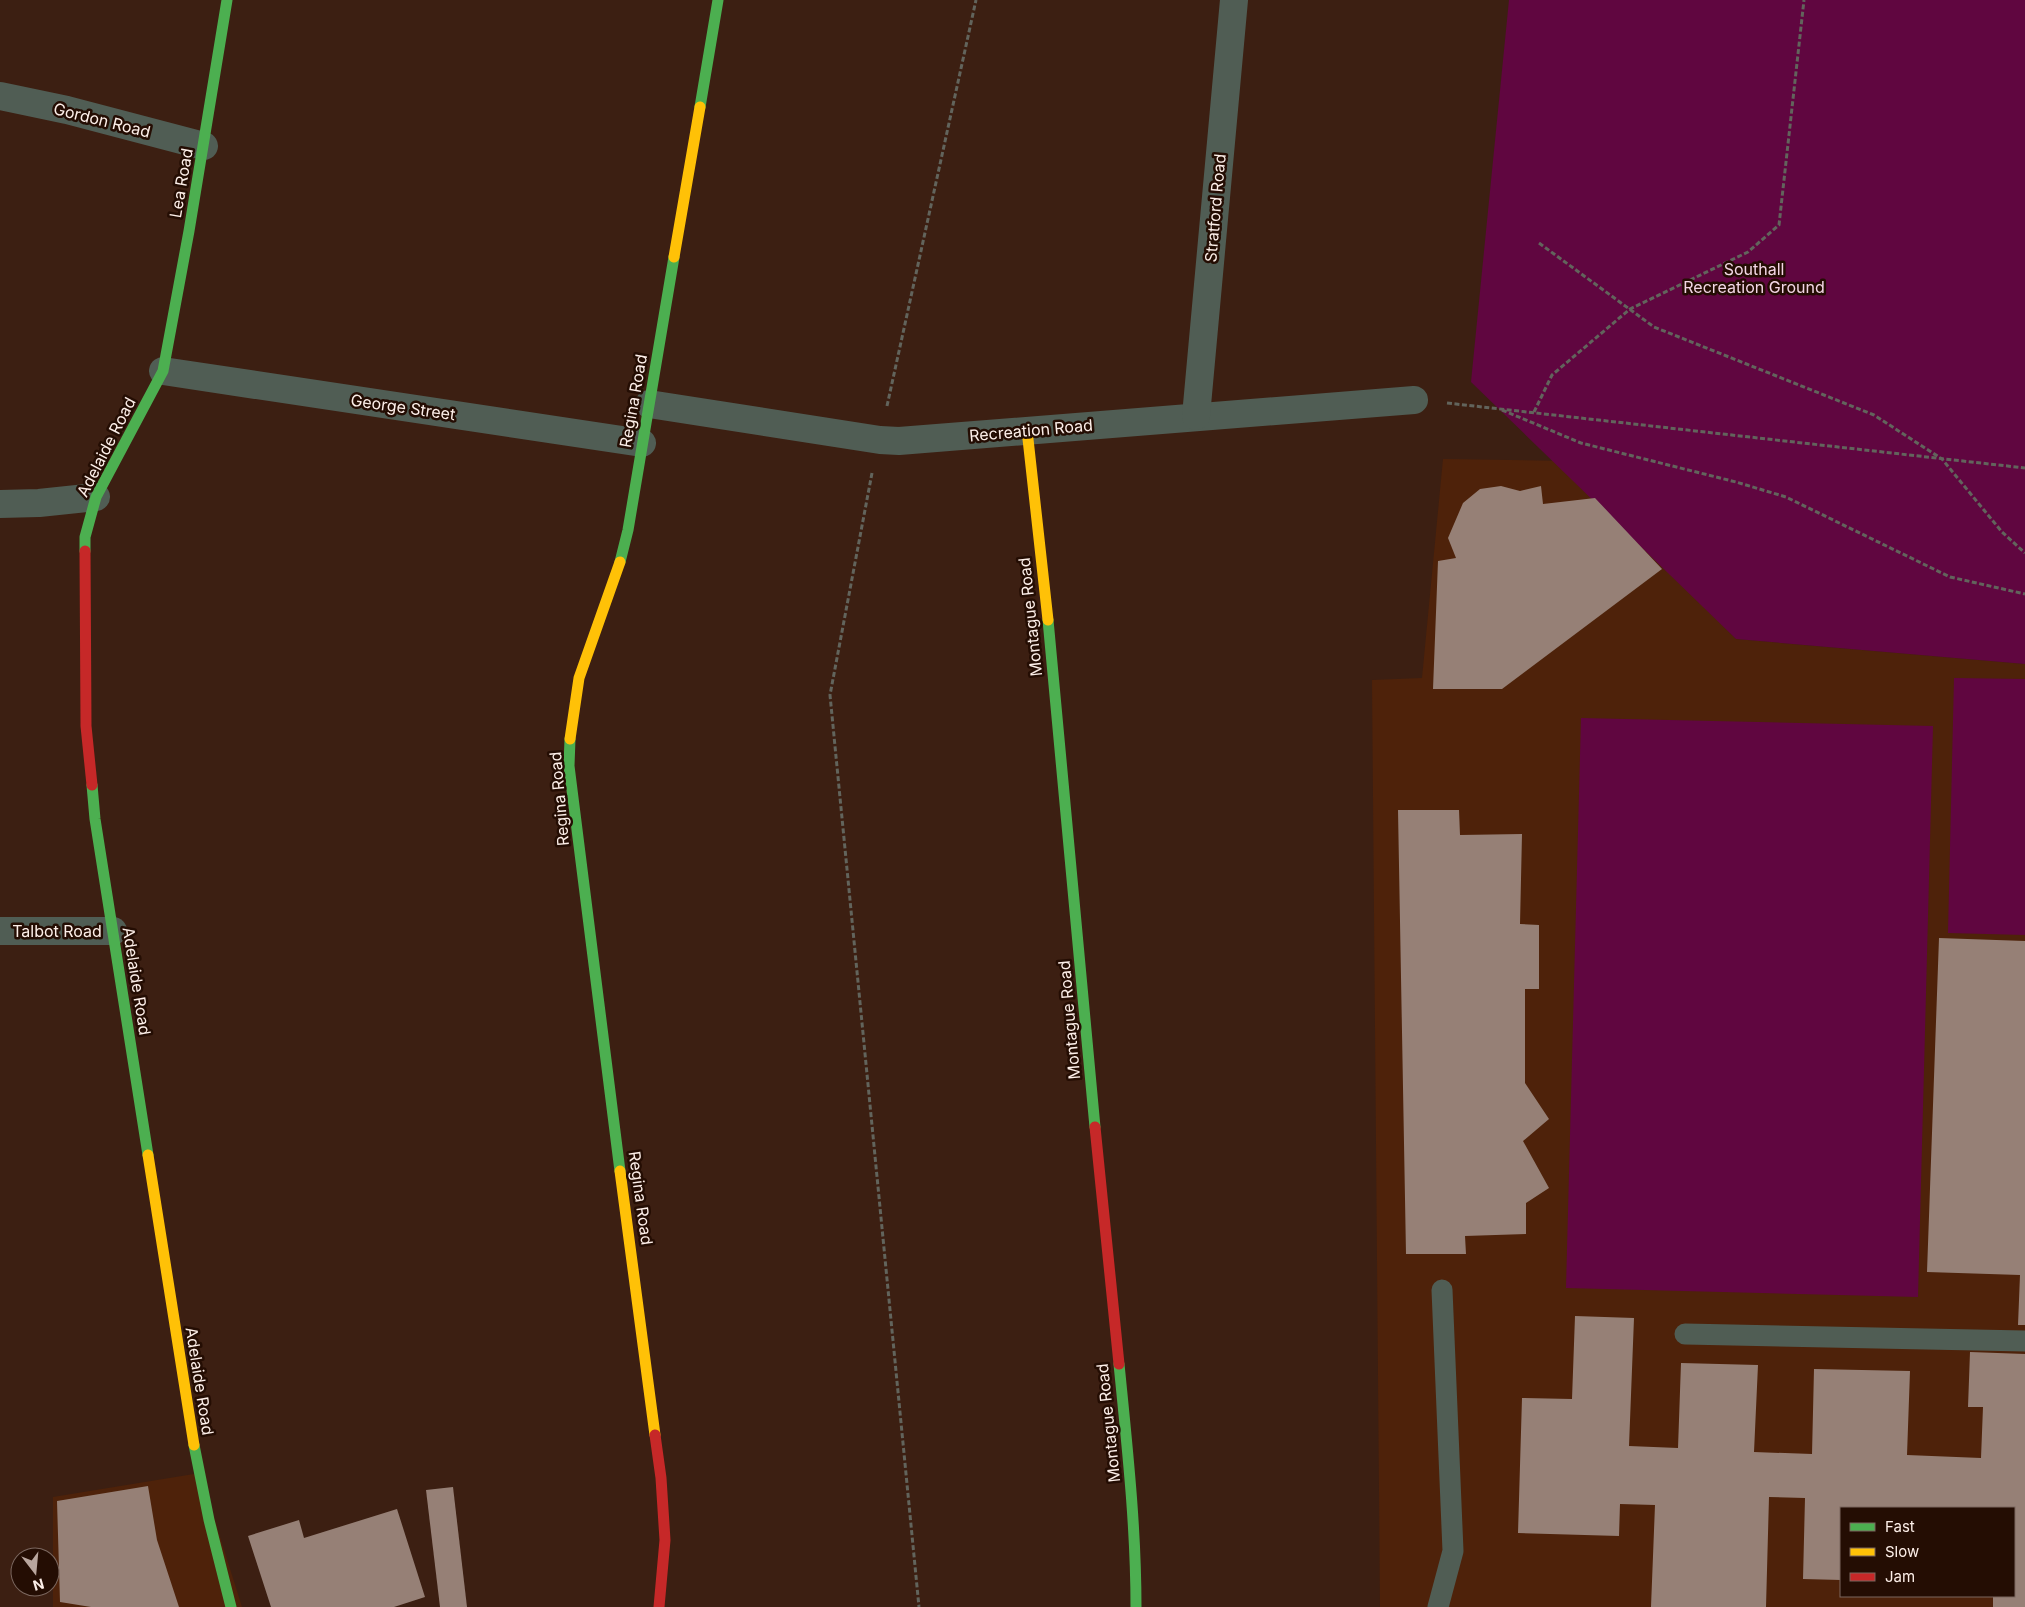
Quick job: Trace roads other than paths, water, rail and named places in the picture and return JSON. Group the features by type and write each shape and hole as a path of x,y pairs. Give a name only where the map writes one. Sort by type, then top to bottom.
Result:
{"street":[{"name":"Lea Road","path":"163,371 204,146 226,0"},
{"name":"Regina Road","path":"659,1607 665,1540 661,1478 569,766 571,726 579,678 619,568 628,530 718,0"},
{"name":"Stratford Road","path":"1196,416 1234,0"},
{"name":"Gordon Road","path":"0,96 67,110 204,146"},
{"name":"George Street","path":"163,371 642,443"},
{"name":"Adelaide Road","path":"163,371 96,497 85,537 86,726 95,818 194,1444 209,1520 231,1607"},
{"name":"Recreation Road","path":"649,404 880,440 899,441 1414,400"},
{"name":"Montague Road","path":"1027,430 1133,1504 1136,1551 1136,1607"},
{"path":"0,504 39,503 96,497"},
{"name":"Talbot Road","path":"0,931 113,931"}],"lane":[{"path":"1438,1607 1453,1551 1442,1290"},
{"path":"1685,1334 2025,1341"}],"park label":[{"name":"Southall Recreation Ground","path":"1754,278"}]}
